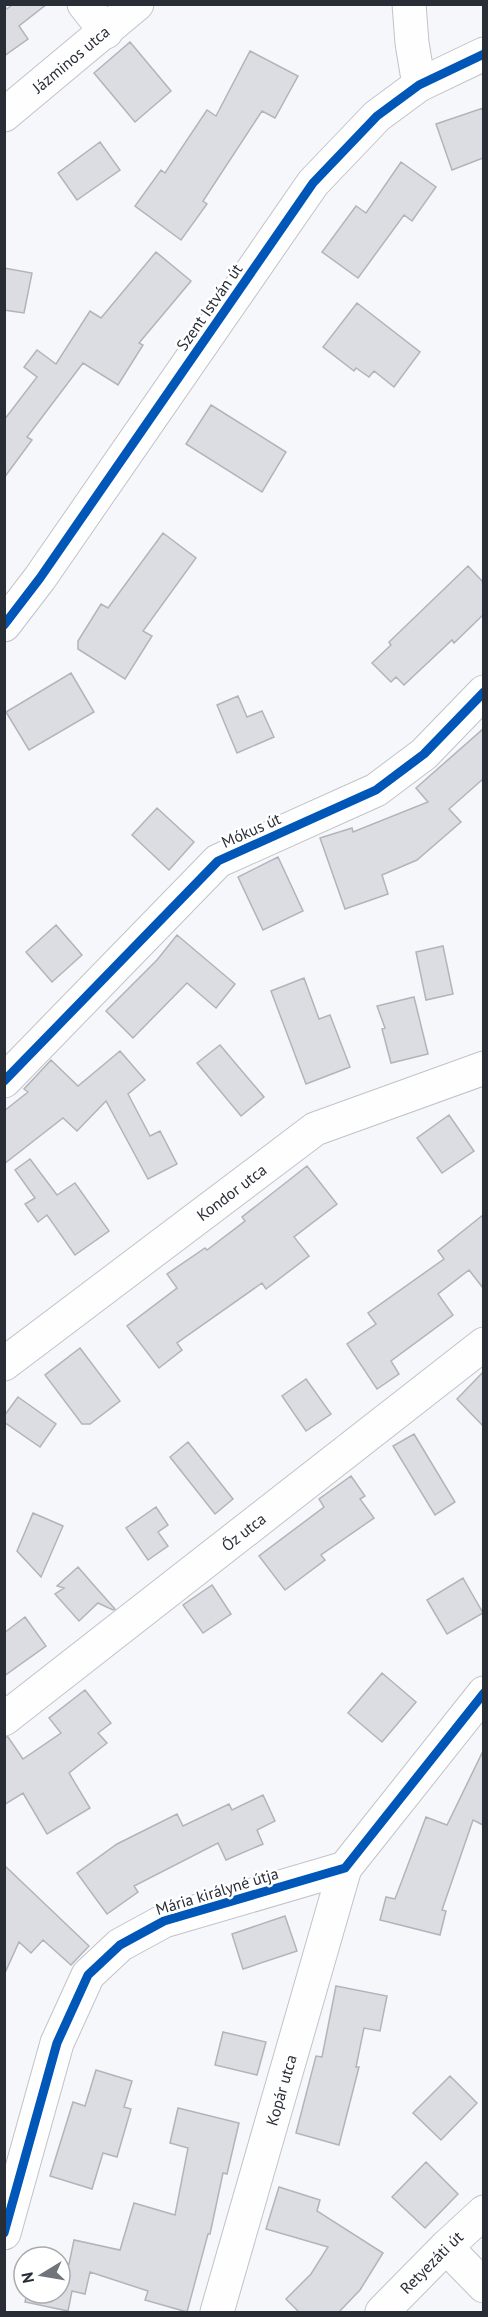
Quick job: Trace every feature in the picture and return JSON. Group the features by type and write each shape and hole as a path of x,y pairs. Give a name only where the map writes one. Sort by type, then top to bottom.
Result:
{"street":[{"path":"84,4 106,32"},
{"name":"Jázminos utca","path":"4,115 137,4"},
{"path":"410,4 412,44 419,85"},
{"name":"Szent István út","path":"4,625 40,578 313,183 377,116 419,85 483,54"},
{"name":"Mókus út","path":"4,1081 218,861 376,790 424,754 483,692"},
{"name":"Kondor utca","path":"4,1364 315,1129 483,1068"},
{"name":"Őz utca","path":"4,1719 483,1344"},
{"path":"345,1868 483,1693"},
{"name":"Mária királyné útja","path":"4,2233 57,2043 88,1976 120,1945 164,1921 345,1868"},
{"name":"Kopár utca","path":"217,2313 345,1868"},
{"name":"Retyezáti út","path":"382,2313 483,2212"},
{"path":"446,2247 483,2286"}],"building":[{"path":"13,4 47,4 19,26 28,39 4,56 4,5 7,9"},
{"path":"130,42 171,91 135,122 94,73"},
{"path":"250,51 298,76 275,118 262,111 203,201 207,204 181,240 135,206 161,170 165,173 207,110 216,116"},
{"path":"483,108 483,158 452,170 436,124"},
{"path":"100,142 120,170 77,200 58,173"},
{"path":"401,162 436,187 412,221 404,215 358,278 322,252 356,206 366,213"},
{"path":"156,252 191,281 139,343 143,345 118,385 83,363 27,437 32,440 4,478 4,420 37,377 24,367 37,350 56,364 90,311 101,318"},
{"path":"4,268 32,273 24,313 4,310"},
{"path":"357,303 420,352 394,387 374,371 369,377 356,368 354,371 323,347"},
{"path":"211,405 286,452 262,492 186,444"},
{"path":"163,533 196,558 143,631 152,636 125,679 78,649 78,641 101,604 108,608"},
{"path":"468,566 483,582 483,615 454,643 452,640 404,685 396,677 391,682 372,663 391,645 389,642"},
{"path":"71,673 94,712 29,750 6,712"},
{"path":"238,696 247,717 262,711 274,737 237,753 217,705"},
{"path":"483,729 483,779 449,809 461,822 417,860 382,875 388,894 345,909 320,838 352,828 353,832 428,802 416,788"},
{"path":"157,808 194,842 169,870 132,835"},
{"path":"278,857 303,911 263,930 238,877"},
{"path":"56,925 82,955 52,982 26,952"},
{"path":"177,935 235,984 216,1008 187,983 133,1038 106,1011 157,960"},
{"path":"443,946 453,994 426,1000 416,952"},
{"path":"304,978 319,1019 330,1015 350,1067 306,1084 271,991"},
{"path":"414,997 428,1054 391,1063 382,1029 385,1028 377,1006"},
{"path":"220,1045 264,1097 241,1116 197,1063"},
{"path":"120,1051 145,1080 128,1094 150,1136 160,1131 177,1164 148,1179 106,1101 77,1131 63,1118 4,1164 4,1111 28,1092 24,1089 51,1060 78,1086"},
{"path":"449,1115 474,1151 442,1173 417,1138"},
{"path":"30,1159 57,1195 75,1183 109,1231 75,1255 47,1215 38,1222 25,1204 35,1198 15,1170"},
{"path":"307,1166 337,1204 294,1237 309,1256 266,1289 262,1283 177,1343 182,1350 159,1368 127,1326 177,1288 167,1274 205,1248 207,1250 245,1221 242,1217"},
{"path":"483,1215 483,1288 469,1270 438,1294 453,1315 391,1361 399,1374 377,1389 347,1344 376,1324 368,1313 444,1259 438,1251"},
{"path":"80,1348 120,1401 90,1424 82,1424 45,1375"},
{"path":"483,1372 483,1426 457,1399"},
{"path":"306,1379 331,1414 306,1431 282,1396"},
{"path":"18,1397 56,1424 40,1447 4,1422 4,1416"},
{"path":"414,1434 455,1502 435,1515 393,1446"},
{"path":"188,1442 233,1499 215,1514 170,1457"},
{"path":"351,1476 365,1496 360,1499 374,1518 321,1555 325,1560 285,1590 259,1556 324,1507 319,1499"},
{"path":"156,1507 168,1525 158,1532 168,1546 148,1560 126,1528"},
{"path":"33,1513 63,1526 41,1577 17,1551"},
{"path":"78,1567 115,1609 98,1603 79,1621 55,1594 64,1588 57,1586"},
{"path":"463,1578 483,1613 447,1634 427,1600"},
{"path":"212,1585 231,1614 203,1633 183,1605"},
{"path":"25,1617 46,1646 4,1676 4,1633"},
{"path":"382,1673 416,1702 382,1742 348,1713"},
{"path":"85,1690 111,1723 98,1733 107,1743 69,1773 90,1808 47,1834 23,1793 4,1805 4,1737 8,1737 23,1759 61,1733 49,1718"},
{"path":"483,1751 483,1825 473,1820 442,1910 446,1911 440,1935 380,1920 386,1897 395,1899 426,1817 447,1825"},
{"path":"263,1795 275,1821 257,1830 263,1844 226,1860 218,1843 134,1886 138,1892 107,1914 77,1873 117,1844 177,1814 183,1826 229,1804 232,1810"},
{"path":"4,1865 89,1946 71,1965 43,1940 31,1953 19,1942 4,1975"},
{"path":"285,1916 297,1951 243,1969 232,1934"},
{"path":"336,1986 387,1996 380,2031 364,2028 356,2067 359,2067 339,2145 296,2133 316,2056 322,2057"},
{"path":"223,2032 266,2042 257,2075 215,2065"},
{"path":"96,2070 132,2081 124,2107 131,2109 117,2157 103,2153 92,2189 50,2176 73,2102 85,2106"},
{"path":"450,2076 477,2103 441,2140 413,2113"},
{"path":"178,2108 239,2123 227,2174 223,2173 210,2234 208,2234 187,2312 145,2300 148,2291 90,2272 85,2294 72,2291 74,2240 120,2250 134,2203 175,2215 188,2148 170,2143"},
{"path":"426,2162 458,2194 425,2228 392,2197"},
{"path":"279,2187 320,2200 317,2211 383,2253 360,2290 338,2313 300,2313 286,2299 311,2274 328,2247 266,2229"},
{"path":"39,2305 69,2305 68,2311"}],"cycle path":[{"path":"4,625 40,578 313,183 377,116 419,85 484,54"},
{"path":"4,1081 218,861 376,790 424,754 484,692"},
{"path":"4,2233 57,2043 88,1975 120,1945 164,1921 345,1868 484,1693"}]}
